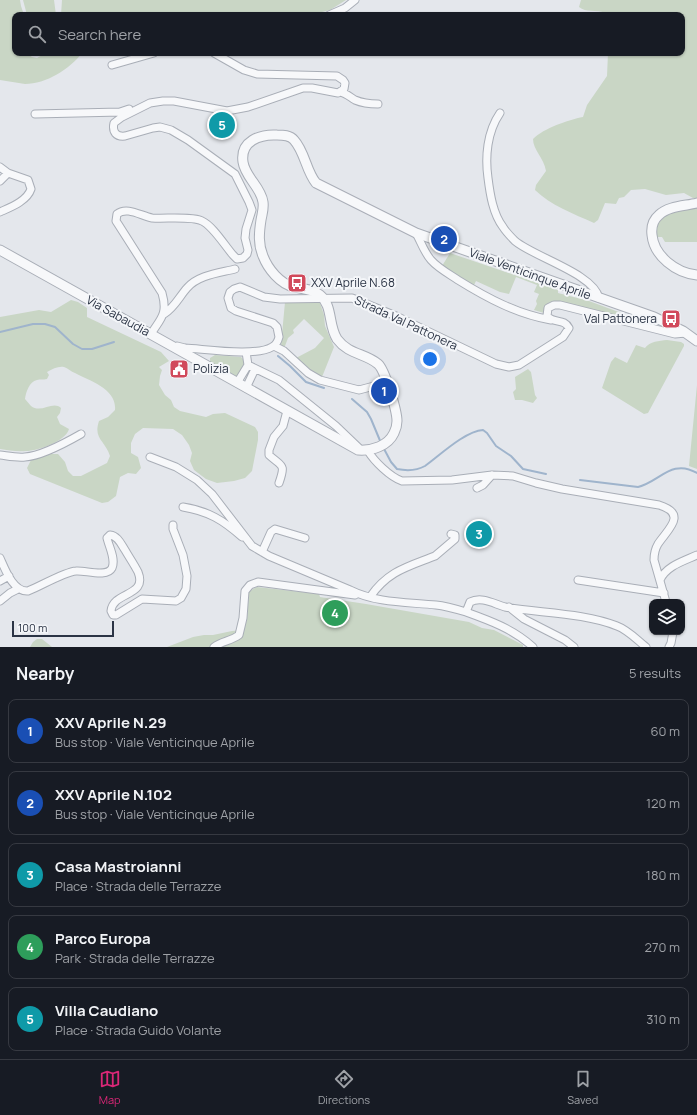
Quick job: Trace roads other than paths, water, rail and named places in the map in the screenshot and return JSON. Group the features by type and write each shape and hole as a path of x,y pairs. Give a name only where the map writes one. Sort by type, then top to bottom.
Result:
{"street":[{"path":"336,12 345,8 355,0"},
{"path":"112,65 144,56"},
{"path":"219,56 244,70 257,74 337,76 343,80 344,83 344,89 340,92"},
{"path":"164,314 164,300 162,293 116,221 117,214 121,211 127,211 151,217 201,220 233,255 237,258 243,258 247,254 248,250 245,238 246,229 252,210 235,174 177,132 160,127 120,136 115,134 113,127 116,120 149,104 163,101 174,101 227,111 248,107 303,88 345,93 355,100 378,104"},
{"path":"35,114 120,112 126,111 143,102 149,104"},
{"name":"Viale Venticinque Aprile","path":"500,114 496,120 488,147 486,164 492,197 499,221 511,237 520,245 589,282 598,292 599,298"},
{"name":"Viale Venticinque Aprile","path":"324,298 315,292 286,284 271,270 263,256 259,239 263,211 262,198 245,170 242,160 246,146 255,137 270,134 289,136 294,139 300,149 311,176 316,183 416,233 654,317 686,333 697,341"},
{"path":"0,166 8,173 28,180 31,189 30,192 21,200 0,212"},
{"path":"0,181 8,173"},
{"path":"697,203 669,209 659,214 652,226 655,247 664,258 685,273 697,275"},
{"name":"Strada Val Pattonera","path":"274,346 279,337 277,327 273,323 231,308 228,298 230,292 240,288 269,298 352,298 396,316 496,364 509,367 519,365 566,334 568,328 563,322 551,320 504,305 476,291 434,263 426,253 416,233"},
{"name":"Via Sabaudia","path":"0,250 170,345 184,348 246,352"},
{"path":"151,334 164,314 170,310 188,287 198,279 235,269"},
{"path":"170,345 352,448 365,451 381,445 394,434 397,421 396,415 385,374 378,364 350,351 340,342 333,331 329,309 324,298"},
{"path":"551,320 547,316 547,310 551,306 557,304 680,335 686,333"},
{"path":"237,383 248,366 246,352 263,350 274,346 284,351 308,373 320,380 359,390 374,386"},
{"path":"248,366 279,380 336,426 387,471 402,481 452,480 492,476 512,476 562,489 670,509 674,515 673,524 658,544 654,554 654,560 665,599"},
{"path":"246,388 255,369"},
{"path":"279,484 283,472 282,466 280,462 269,455 269,450 275,434 283,426 287,411"},
{"path":"0,455 25,457 63,445 81,434"},
{"path":"150,457 176,467 197,480 212,494 252,546 269,556 361,596"},
{"path":"477,488 483,485 492,476"},
{"path":"183,507 201,511 224,522 247,541"},
{"path":"0,558 9,576 18,589 22,592 28,591 75,571 102,573 110,571 113,567 113,557 107,538 108,536 112,535 120,542 140,578 139,585 136,589 114,603 111,609 112,615 119,614 142,599 151,598 172,601 181,598 186,589 187,576 183,555 173,530 173,525"},
{"path":"262,552 271,532 275,529 305,538"},
{"path":"370,597 378,586 392,574 439,554 455,539 455,535 451,534"},
{"path":"660,580 669,568 697,555"},
{"path":"0,581 9,576"},
{"path":"578,580 664,593"},
{"path":"214,647 231,640 239,634 243,618 245,591 246,588 254,583 271,583 370,597 381,600 448,607 466,612 512,630 524,638 533,647"},
{"path":"0,600 18,589"},
{"path":"466,612 470,602 478,599 509,607 577,616 609,623 625,630 646,647"},
{"path":"509,607 524,619 562,638 574,647"},
{"path":"669,647 672,635"}],"waterway":[{"path":"0,332 33,324 45,324 55,327 73,344 82,349 92,349 114,342"},
{"path":"278,356 306,382 324,388"},
{"path":"352,399 367,412 381,443"},
{"path":"383,447 391,462 397,469 415,470 425,466 460,439 476,431 483,430 487,433 496,446 511,456 523,469 546,474"},
{"path":"580,480 638,487 666,472 680,468 688,469 697,473"}],"place":[{"name":"Villa Caudiano","path":"222,125"},
{"name":"XXV Aprile N.102","path":"444,239"},
{"name":"XXV Aprile N.68","path":"297,283"},
{"name":"Val Pattonera","path":"671,319"},
{"name":"Polizia","path":"179,369"},
{"name":"XXV Aprile N.29","path":"384,391"},
{"name":"Casa Mastroianni","path":"479,534"},
{"name":"Parco Europa","path":"335,613"}]}
